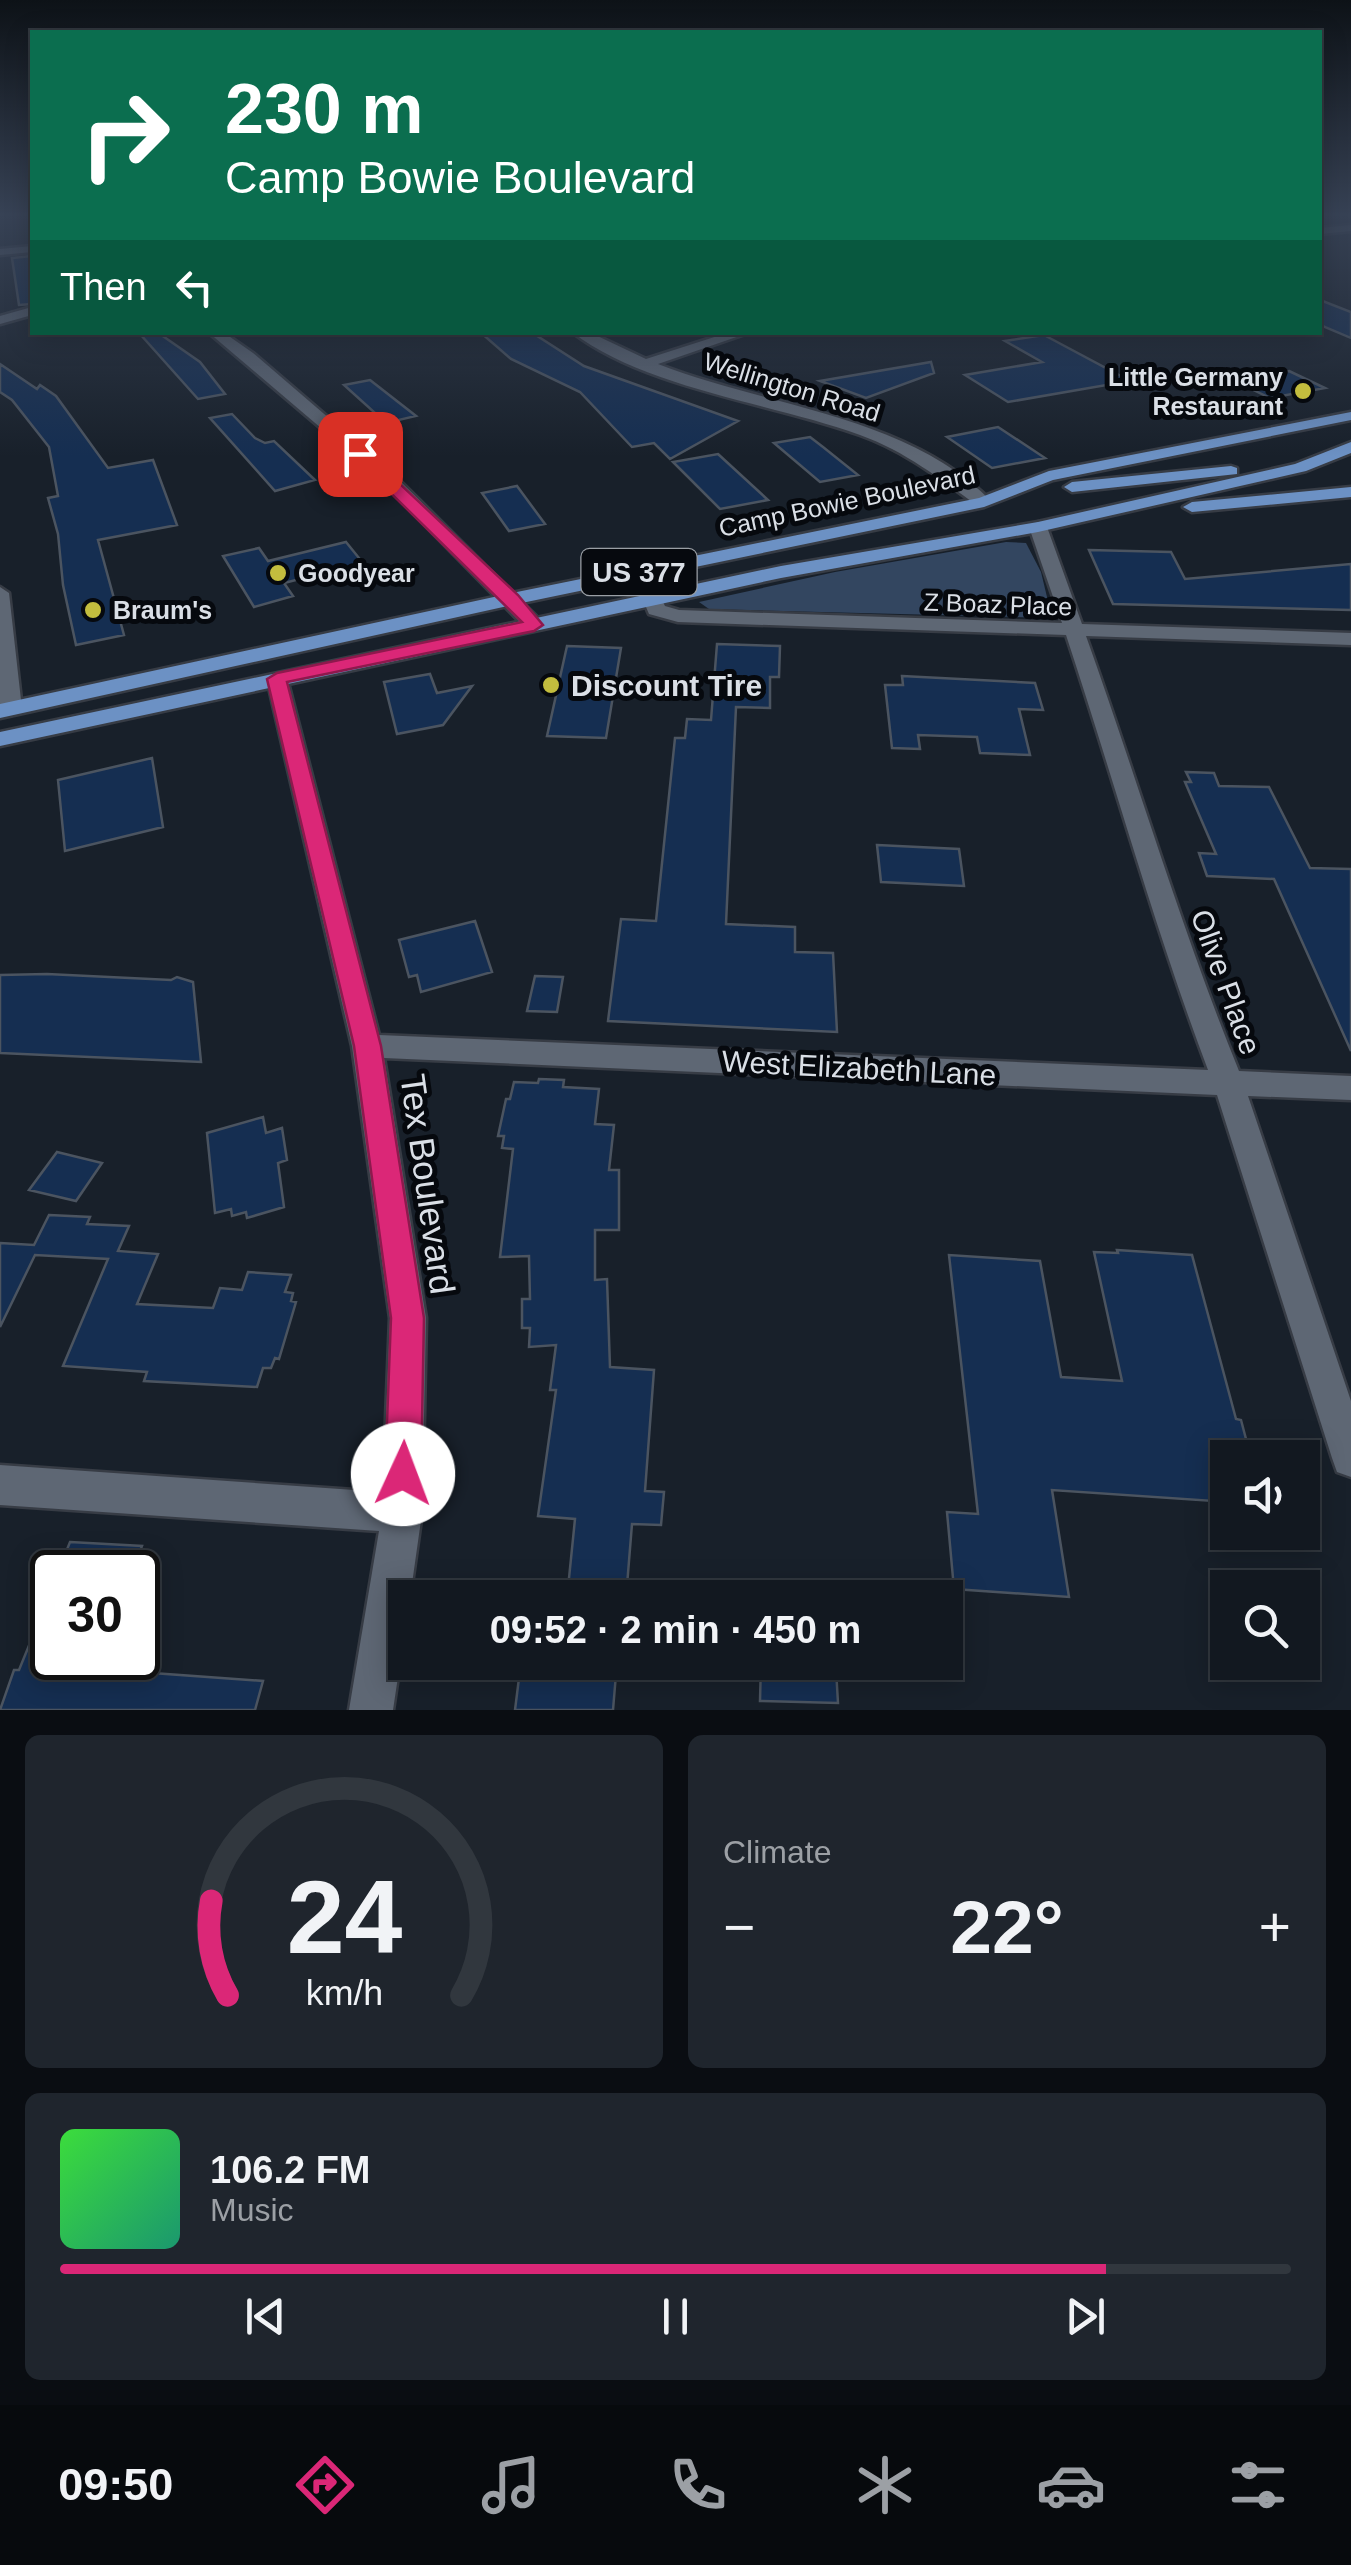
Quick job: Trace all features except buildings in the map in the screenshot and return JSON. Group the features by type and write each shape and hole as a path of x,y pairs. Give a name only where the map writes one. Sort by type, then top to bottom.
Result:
{"main road":[{"name":"Camp Bowie Boulevard","path":"7,737 512,598 984,502 1049,476 1351,416"},
{"name":"Camp Bowie Boulevard","path":"5,710 534,625 922,544 1038,528 1300,468 1351,447"},
{"path":"781,572 810,560 973,515 984,509 984,502 1122,480 1351,464"},
{"path":"1038,528 1200,506 1351,492"},
{"path":"550,590 626,593 653,600 666,578 803,545 812,536"},
{"path":"5,710 7,737"}],"street":[{"path":"3,319 30,312"},
{"path":"218,335 248,356 380,471 512,598 534,625"},
{"name":"Wellington Road","path":"584,335 646,364 736,395 838,420 891,441 920,456 984,502"},
{"path":"646,364 736,335"},
{"name":"Olive Place","path":"1038,528 1123,771 1187,978 1229,1084 1351,1458"},
{"path":"0,593 5,710"},
{"name":"Z Boaz Place","path":"653,600 656,610 678,616 1351,639"},
{"name":"Tex Boulevard","path":"272,666 367,1046 408,1318 402,1513 371,1710"},
{"name":"West Elizabeth Lane","path":"367,1046 1351,1088"},
{"path":"0,1485 402,1513"}],"shaded area":[{"path":"1006,542 1026,543 1041,572 1052,618 709,609 699,602 835,572"}],"place":[{"name":"Little Germany Restaurant","path":"1303,391"},
{"name":"Goodyear","path":"278,573"},
{"name":"Braum's","path":"93,610"},
{"name":"Discount Tire","path":"551,685"}],"route":[{"path":"360,454 512,598 534,625 277,679 367,1046 408,1318 403,1474"}]}
